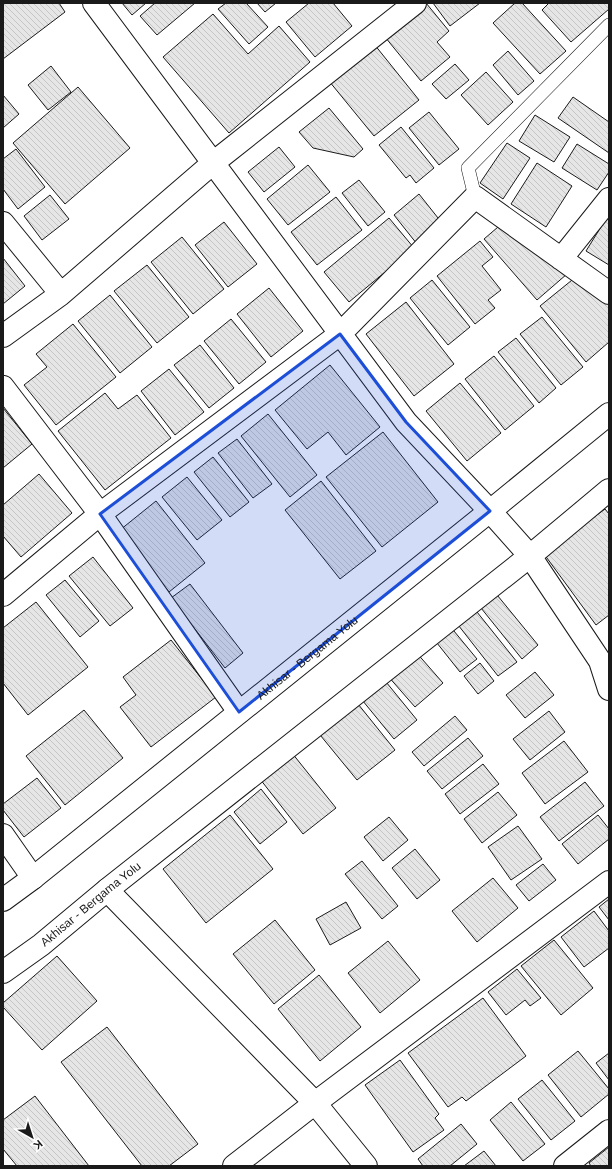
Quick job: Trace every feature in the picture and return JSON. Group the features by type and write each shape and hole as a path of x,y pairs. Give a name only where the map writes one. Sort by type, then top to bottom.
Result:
{"street":[{"path":"94,3 406,422 490,511 530,556 605,657 609,688"},
{"path":"3,336 61,294 212,163 415,3"},
{"path":"3,595 100,514 340,334 476,197 609,293"},
{"path":"561,259 609,199"},
{"path":"3,223 61,294"},
{"path":"3,387 100,514 239,712"},
{"name":"Akhisar - Bergama Yolu","path":"3,900 33,878 609,414"},
{"name":"Akhisar - Bergama Yolu","path":"3,972 41,945 108,890 530,556 609,490"},
{"path":"3,835 33,878"},
{"path":"234,1166 315,1103 609,882"},
{"path":"108,890 315,1103 366,1166"},
{"path":"565,1166 609,1131"}],"lane":[{"path":"476,197 468,168 609,25"}],"highlighted area":[{"path":"340,334 406,422 490,511 239,712 100,514"}],"building":[{"path":"3,3 59,3 65,12 3,59"},
{"path":"122,3 146,3 132,15"},
{"path":"155,3 195,3 157,35 140,16"},
{"path":"226,3 246,3 268,27 249,44 218,9"},
{"path":"257,3 276,3 265,12"},
{"path":"309,3 333,3 352,26 315,57 286,22"},
{"path":"426,3 449,31 437,42 450,57 421,81 385,37"},
{"path":"433,3 480,3 450,26"},
{"path":"515,3 522,3 566,51 540,74 493,23"},
{"path":"549,3 609,3 609,9 571,42 542,10"},
{"path":"213,14 248,54 279,26 310,62 229,133 163,57"},
{"path":"374,44 419,100 374,136 329,81"},
{"path":"508,51 534,81 518,95 493,65"},
{"path":"455,64 469,80 446,99 432,84"},
{"path":"51,66 71,92 48,110 28,85"},
{"path":"486,72 513,102 488,125 461,95"},
{"path":"78,87 130,148 65,204 13,143"},
{"path":"3,95 19,114 3,128"},
{"path":"573,97 609,122 609,153 558,118"},
{"path":"329,108 363,149 354,157 313,148 299,132"},
{"path":"429,112 459,149 439,165 409,128"},
{"path":"535,115 570,137 554,162 519,141"},
{"path":"401,127 434,168 416,183 410,175 406,178 379,145"},
{"path":"507,143 530,158 503,199 480,183"},
{"path":"577,144 609,164 609,172 597,190 562,168"},
{"path":"279,147 295,167 264,192 248,172"},
{"path":"16,149 45,187 18,209 3,189 3,159"},
{"path":"537,163 572,186 546,227 511,204"},
{"path":"308,165 330,192 288,225 267,199"},
{"path":"359,180 385,212 368,226 342,193"},
{"path":"419,194 442,223 417,244 394,215"},
{"path":"50,195 69,219 42,240 24,216"},
{"path":"336,197 362,230 317,265 291,232"},
{"path":"609,214 609,265 586,251"},
{"path":"389,218 414,248 349,302 324,272"},
{"path":"505,221 567,274 537,300 484,239"},
{"path":"224,222 257,264 228,287 195,245"},
{"path":"182,237 224,289 193,314 151,262"},
{"path":"480,241 493,257 482,266 501,290 488,300 495,308 475,324 437,276"},
{"path":"3,258 25,286 3,304"},
{"path":"147,265 189,317 157,343 114,291"},
{"path":"577,276 609,302 609,342 586,362 540,306"},
{"path":"432,280 470,327 448,345 410,298"},
{"path":"269,288 303,331 271,357 237,314"},
{"path":"110,295 152,347 120,373 78,321"},
{"path":"406,302 454,364 414,396 366,334"},
{"path":"542,317 583,367 561,385 520,334"},
{"path":"231,319 266,362 239,384 204,341"},
{"path":"73,324 116,377 56,425 24,385 47,367 36,354"},
{"path":"516,338 556,388 539,403 498,352"},
{"path":"200,345 234,388 209,408 174,365"},
{"path":"494,356 534,406 505,430 465,379"},
{"path":"330,365 380,427 346,455 328,432 307,449 275,410"},
{"path":"169,369 204,412 175,435 141,391"},
{"path":"460,383 501,433 467,461 426,411"},
{"path":"105,393 118,409 137,395 171,438 105,490 58,431"},
{"path":"3,408 32,444 3,468"},
{"path":"268,414 317,475 290,497 241,436"},
{"path":"383,432 438,502 382,547 326,477"},
{"path":"237,439 272,484 253,498 218,453"},
{"path":"213,457 249,502 230,517 194,472"},
{"path":"39,474 72,513 21,557 3,536 3,505"},
{"path":"187,477 222,520 197,540 162,497"},
{"path":"321,481 376,551 340,579 285,510"},
{"path":"156,501 205,563 169,592 120,530"},
{"path":"605,509 609,514 609,615 596,625 544,554"},
{"path":"93,557 133,608 110,626 69,576"},
{"path":"65,580 99,621 80,637 46,595"},
{"path":"190,584 243,653 225,668 171,598"},
{"path":"493,590 538,645 522,659 477,603"},
{"path":"36,602 88,667 28,715 3,683 3,628"},
{"path":"473,607 517,662 498,676 455,621"},
{"path":"449,625 477,659 460,672 433,638"},
{"path":"171,640 216,697 151,747 120,707 136,695 123,677"},
{"path":"415,651 443,683 415,707 387,675"},
{"path":"480,663 494,681 478,694 464,676"},
{"path":"535,672 554,695 525,718 506,695"},
{"path":"382,677 417,720 394,739 358,695"},
{"path":"354,699 395,750 357,780 316,730"},
{"path":"84,710 123,758 65,805 26,756"},
{"path":"549,711 565,732 530,760 513,739"},
{"path":"455,716 467,730 424,766 412,752"},
{"path":"468,738 483,756 442,789 427,771"},
{"path":"564,741 588,772 545,804 522,773"},
{"path":"292,753 336,808 303,834 260,779"},
{"path":"483,764 499,784 460,814 445,794"},
{"path":"37,778 61,808 24,837 3,810 3,804"},
{"path":"585,782 604,806 559,841 540,817"},
{"path":"261,789 287,822 260,844 234,812"},
{"path":"498,792 517,815 482,843 464,819"},
{"path":"230,815 273,869 206,923 163,869"},
{"path":"598,815 609,829 609,839 578,864 562,844"},
{"path":"389,817 408,840 383,861 364,837"},
{"path":"518,826 542,859 511,880 488,847"},
{"path":"415,849 440,880 417,899 392,868"},
{"path":"362,861 398,906 382,919 345,874"},
{"path":"543,864 556,880 529,901 516,885"},
{"path":"493,878 518,908 477,942 452,911"},
{"path":"609,899 609,920 599,907"},
{"path":"346,902 361,928 330,945 316,919"},
{"path":"594,911 609,931 609,948 584,967 561,937"},
{"path":"275,920 315,970 274,1004 233,954"},
{"path":"554,940 593,988 561,1015 521,966"},
{"path":"388,941 420,980 380,1013 348,973"},
{"path":"57,956 97,1001 42,1050 3,1007 3,1003"},
{"path":"517,969 541,998 530,1006 525,1000 506,1015 488,992"},
{"path":"319,975 361,1027 320,1061 278,1009"},
{"path":"483,998 526,1056 466,1101 462,1097 448,1107 408,1053"},
{"path":"107,1027 198,1144 169,1166 142,1166 61,1062"},
{"path":"578,1051 609,1089 609,1094 581,1117 548,1075"},
{"path":"609,1053 609,1080 596,1063"},
{"path":"400,1060 439,1114 435,1118 444,1130 413,1152 365,1085"},
{"path":"542,1080 575,1121 551,1140 518,1099"},
{"path":"35,1096 89,1166 17,1166 3,1149 3,1120"},
{"path":"511,1102 545,1144 523,1161 490,1120"},
{"path":"461,1124 477,1144 450,1166 423,1166 418,1159"},
{"path":"609,1147 609,1166 591,1166 589,1163"},
{"path":"484,1151 496,1166 464,1166"}]}
